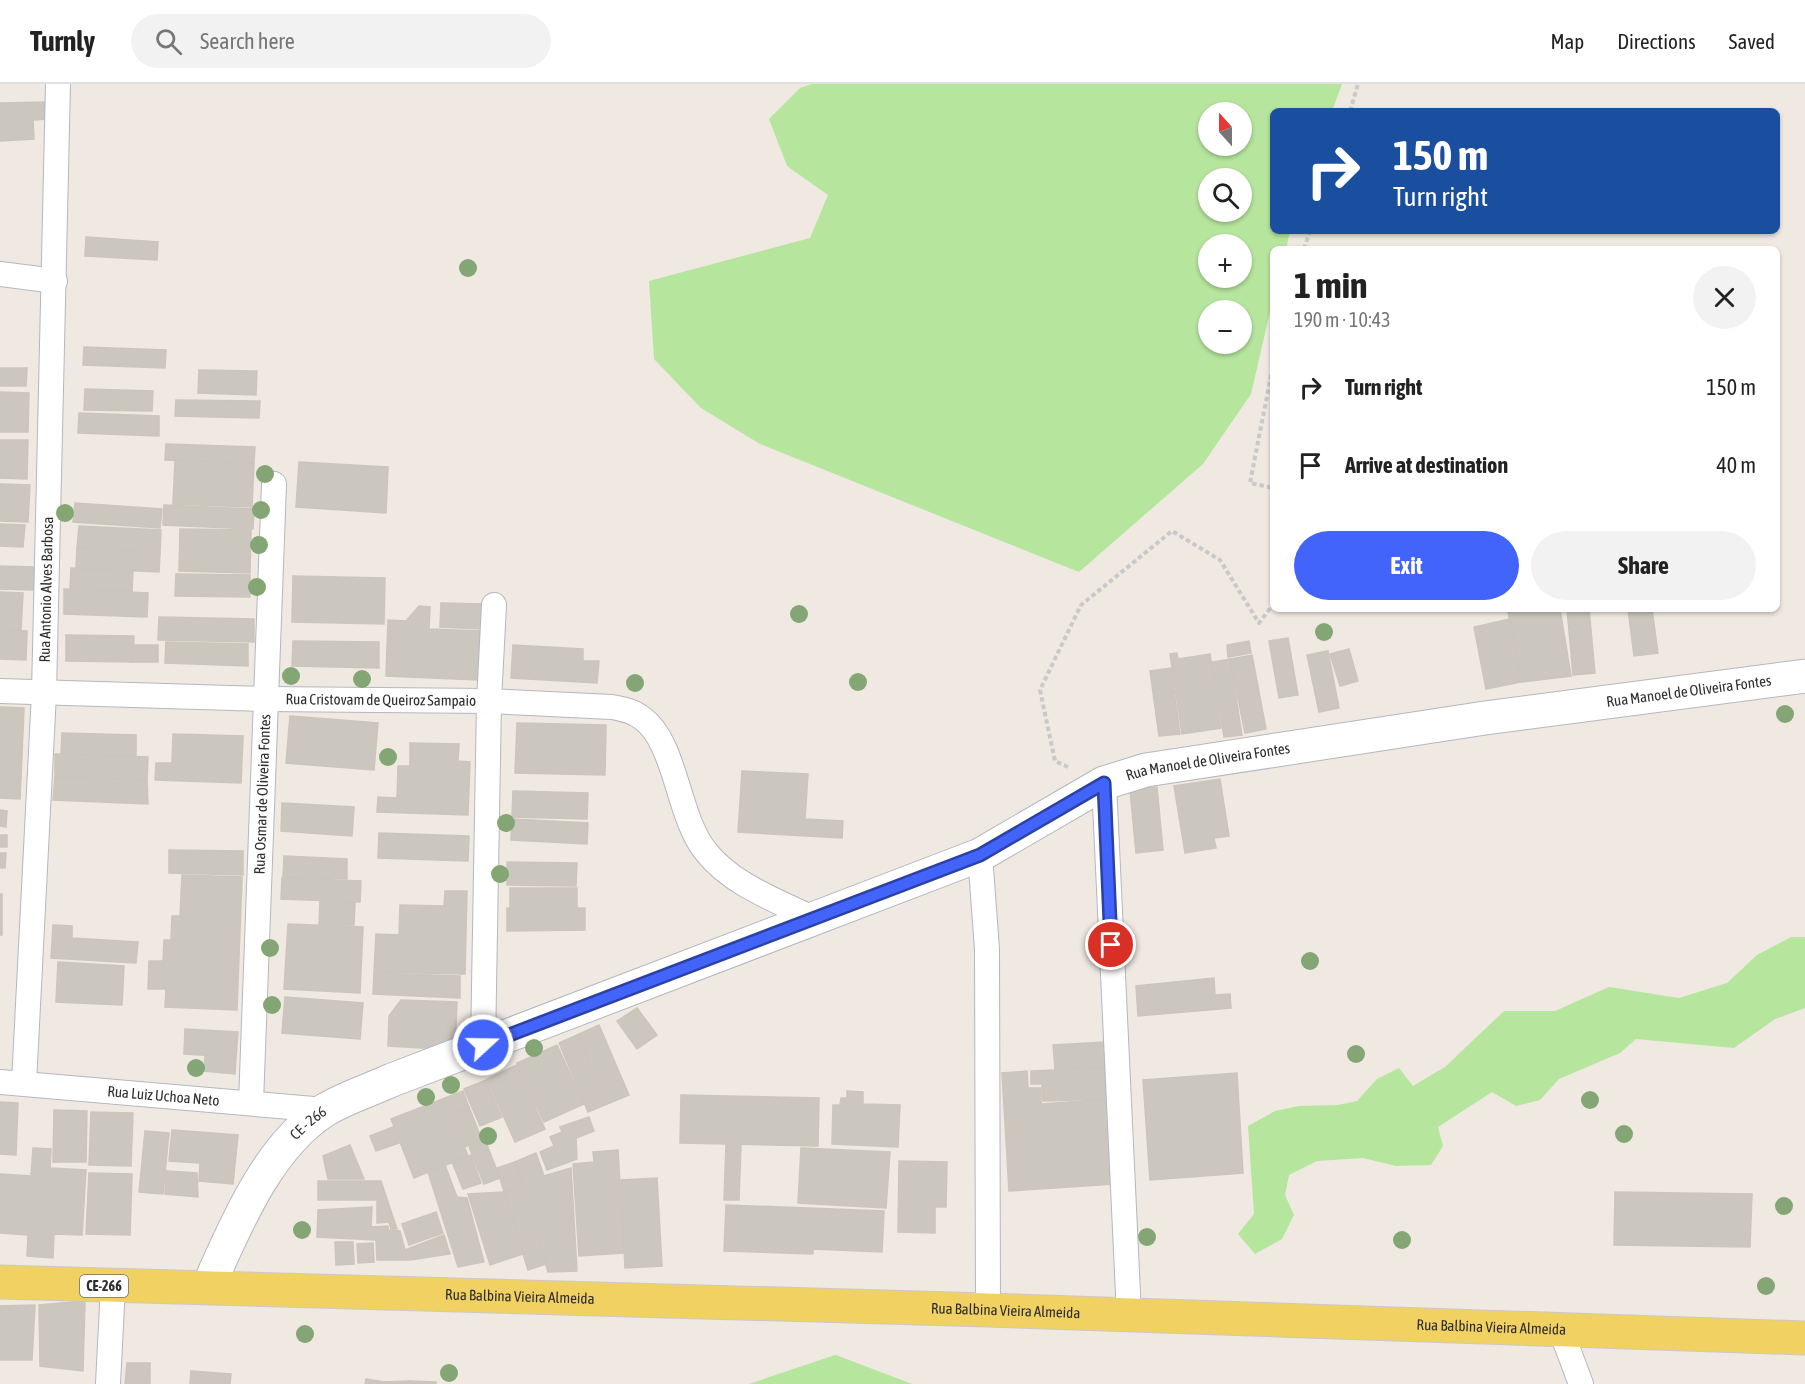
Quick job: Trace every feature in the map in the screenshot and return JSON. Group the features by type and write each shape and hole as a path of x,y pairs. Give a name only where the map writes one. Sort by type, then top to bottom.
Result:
{"main road":[{"name":"CE-266","path":"0,1282 208,1287"},
{"name":"Rua Balbina Vieira Almeida","path":"208,1287 1560,1328 1805,1338"}],"street":[{"name":"Rua Antonio Alves Barbosa","path":"24,1083 44,693 59,90"},
{"path":"0,274 55,281"},
{"name":"Rua Osmar de Oliveira Fontes","path":"251,1103 274,484"},
{"path":"494,605 489,701 612,707 630,711 644,719 662,744 688,819 704,851 735,878 812,918"},
{"name":"Rua Manoel de Oliveira Fontes","path":"483,1045 980,855 1104,783 1146,770 1404,730 1805,676"},
{"name":"Rua Cristovam de Queiroz Sampaio","path":"0,691 266,699 489,701 483,1045"},
{"path":"1104,783 1129,1315"},
{"path":"980,855 987,948 988,1310"},
{"name":"CE - 266","path":"208,1287 233,1232 269,1167 292,1138 325,1110 392,1080 483,1045"},
{"name":"Rua Luiz Uchoa Neto","path":"0,1082 325,1110"},
{"path":"108,1384 112,1286"},
{"path":"1560,1328 1581,1384"}],"path":[{"path":"1351,108 1358,84"},
{"path":"1270,380 1250,483 1270,487"},
{"path":"1104,783 1055,761 1040,690 1081,605 1172,531 1220,560 1259,623 1270,608"}],"green space":[{"path":"812,84 1342,84 1333,108 1270,108 1270,234 1289,234 1287,246 1270,246 1270,312 1251,394 1203,464 1079,572 760,444 701,408 654,359 649,281 810,238 828,195 787,166 769,119 800,88"},
{"path":"1791,937 1805,937 1805,1008 1775,1019 1734,1048 1636,1039 1620,1053 1559,1079 1540,1100 1516,1106 1492,1092 1438,1127 1443,1146 1431,1165 1396,1166 1363,1158 1317,1161 1289,1175 1285,1195 1294,1215 1282,1239 1255,1254 1238,1234 1254,1214 1248,1126 1275,1111 1299,1106 1338,1105 1357,1101 1377,1079 1399,1068 1413,1086 1445,1067 1504,1011 1555,1011 1609,987 1679,998 1727,983 1757,955"},
{"path":"835,1355 912,1384 749,1384"}],"building":[{"path":"47,102 47,119 33,120 34,139 0,141 0,103"},
{"path":"86,237 158,242 157,260 85,256"},
{"path":"84,347 166,350 165,368 83,365"},
{"path":"0,368 27,368 26,386 0,386"},
{"path":"199,370 257,371 256,395 198,393"},
{"path":"85,389 153,391 152,411 84,410"},
{"path":"0,392 29,393 28,432 0,432"},
{"path":"176,400 260,401 259,418 175,416"},
{"path":"79,413 159,416 159,436 78,433"},
{"path":"0,440 28,440 27,479 0,478"},
{"path":"166,444 255,447 254,463 165,460"},
{"path":"175,460 254,463 252,507 173,504"},
{"path":"299,462 388,467 386,513 296,507"},
{"path":"0,484 30,485 28,522 0,521"},
{"path":"75,503 162,509 160,528 73,522"},
{"path":"164,505 254,509 253,529 163,525"},
{"path":"0,524 25,525 23,547 0,546"},
{"path":"79,526 161,530 160,553 77,548"},
{"path":"180,529 251,530 250,573 179,571"},
{"path":"77,548 160,553 159,572 76,568"},
{"path":"0,566 34,567 33,590 0,589"},
{"path":"71,568 133,571 132,592 70,589"},
{"path":"176,574 250,575 250,597 175,596"},
{"path":"293,576 385,578 384,624 292,622"},
{"path":"64,589 148,593 147,617 64,614"},
{"path":"0,592 23,593 21,630 0,630"},
{"path":"441,603 483,604 482,629 440,627"},
{"path":"419,606 430,607 429,629 480,631 478,680 386,676 388,620 406,621"},
{"path":"1508,612 1560,612 1571,676 1521,682"},
{"path":"1567,612 1589,612 1595,673 1573,675"},
{"path":"1628,612 1652,612 1658,653 1634,656"},
{"path":"159,617 254,619 254,642 158,640"},
{"path":"1510,619 1521,682 1486,689 1474,627"},
{"path":"0,630 27,631 26,660 0,659"},
{"path":"66,635 134,636 133,662 66,661"},
{"path":"1288,638 1298,695 1279,698 1269,641"},
{"path":"293,641 379,642 379,668 292,666"},
{"path":"1249,641 1251,653 1228,657 1227,645"},
{"path":"166,642 248,644 248,666 165,663"},
{"path":"133,645 158,645 158,662 133,662"},
{"path":"513,645 583,649 583,661 599,661 597,683 511,678"},
{"path":"1349,649 1358,681 1340,686 1330,654"},
{"path":"1328,651 1339,708 1319,712 1307,655"},
{"path":"1177,653 1178,659 1210,654 1221,728 1182,734 1170,654"},
{"path":"1252,655 1266,729 1245,733 1230,659"},
{"path":"1230,659 1242,735 1224,737 1212,662"},
{"path":"1171,668 1180,734 1159,736 1150,671"},
{"path":"0,707 24,708 22,755 0,754"},
{"path":"290,716 378,723 374,770 286,763"},
{"path":"517,723 606,725 605,775 515,773"},
{"path":"62,733 136,735 136,756 61,754"},
{"path":"173,734 243,736 241,783 155,780 156,763 172,763"},
{"path":"410,743 459,744 458,761 470,762 468,815 377,812 378,797 397,798 398,766 410,766"},
{"path":"0,754 22,755 21,777 0,776"},
{"path":"55,754 148,757 147,780 55,777"},
{"path":"742,771 808,774 805,819 843,821 842,838 738,832"},
{"path":"0,776 21,777 20,799 0,798"},
{"path":"55,777 147,780 148,804 53,800"},
{"path":"1220,779 1229,836 1214,838 1216,848 1185,853 1174,786"},
{"path":"1157,787 1163,850 1136,853 1130,790"},
{"path":"513,791 588,793 587,819 512,817"},
{"path":"282,803 354,807 352,836 281,831"},
{"path":"0,810 7,811 6,827 0,826"},
{"path":"512,819 588,823 587,844 511,840"},
{"path":"379,833 469,836 468,861 378,858"},
{"path":"0,835 7,835 7,847 0,847"},
{"path":"169,850 243,851 243,875 169,873"},
{"path":"0,853 6,853 5,868 0,868"},
{"path":"284,856 347,859 347,879 283,877"},
{"path":"507,862 577,863 576,886 507,885"},
{"path":"182,875 242,877 237,1010 165,1007 166,989 148,989 149,961 163,961 164,940 171,940 172,916 180,916"},
{"path":"282,878 361,881 360,902 281,899"},
{"path":"510,888 577,888 577,908 510,908"},
{"path":"445,891 467,891 465,974 374,972 376,934 399,935 400,905 444,906"},
{"path":"0,894 2,894 2,935 0,935"},
{"path":"320,901 355,902 354,925 319,925"},
{"path":"507,908 585,908 585,930 507,931"},
{"path":"288,924 363,927 360,993 284,989"},
{"path":"53,925 72,926 72,938 138,942 136,963 51,958"},
{"path":"58,962 124,966 122,1005 56,1002"},
{"path":"374,973 460,976 460,998 373,994"},
{"path":"1214,978 1215,995 1230,994 1231,1008 1138,1016 1136,986"},
{"path":"285,997 363,1003 360,1039 282,1033"},
{"path":"401,1000 457,1002 455,1050 388,1046 389,1016"},
{"path":"637,1008 657,1035 637,1049 617,1021"},
{"path":"599,1025 629,1095 607,1104 577,1035"},
{"path":"185,1029 238,1032 236,1057 184,1054"},
{"path":"577,1035 607,1104 588,1112 559,1043"},
{"path":"1105,1042 1106,1067 1055,1069 1053,1045"},
{"path":"557,1045 584,1104 544,1122 517,1063"},
{"path":"205,1055 236,1057 235,1074 204,1071"},
{"path":"517,1065 545,1129 515,1142 487,1079"},
{"path":"1105,1068 1106,1099 1043,1101 1042,1084 1031,1084 1031,1071"},
{"path":"1027,1071 1028,1088 1041,1088 1041,1104 1109,1099 1114,1184 1009,1191 1002,1073"},
{"path":"1237,1073 1243,1173 1150,1180 1143,1080"},
{"path":"486,1080 502,1117 480,1126 464,1089"},
{"path":"463,1091 469,1107 452,1114 468,1156 414,1178 391,1119"},
{"path":"847,1091 863,1092 863,1104 900,1105 898,1147 832,1144 833,1105 840,1105 841,1098 847,1098"},
{"path":"681,1095 819,1098 818,1146 680,1143"},
{"path":"0,1102 18,1103 16,1155 0,1154"},
{"path":"469,1107 482,1140 464,1147 452,1114"},
{"path":"54,1110 87,1111 86,1162 53,1162"},
{"path":"91,1112 133,1113 131,1166 89,1165"},
{"path":"589,1117 594,1131 576,1138 577,1159 547,1170 540,1152 554,1146 550,1137 562,1132 560,1127"},
{"path":"393,1127 399,1143 376,1151 370,1136"},
{"path":"172,1130 238,1135 233,1184 199,1181 200,1163 169,1161"},
{"path":"145,1131 169,1133 163,1194 139,1192"},
{"path":"485,1140 500,1178 484,1184 469,1147"},
{"path":"726,1144 741,1144 739,1200 724,1200"},
{"path":"350,1145 364,1179 328,1179 323,1156"},
{"path":"33,1148 51,1149 50,1168 86,1170 82,1235 54,1234 53,1258 27,1256 28,1235 0,1233 0,1174 31,1176"},
{"path":"801,1148 890,1152 886,1208 798,1203"},
{"path":"618,1150 624,1253 579,1256 573,1164 594,1162 593,1152"},
{"path":"536,1153 544,1176 571,1168 577,1271 548,1272 515,1162"},
{"path":"471,1155 481,1183 463,1189 452,1162"},
{"path":"899,1161 947,1162 946,1207 935,1207 935,1233 898,1232"},
{"path":"515,1162 523,1186 504,1192 497,1168"},
{"path":"445,1165 457,1197 467,1198 484,1262 458,1267 428,1172"},
{"path":"166,1171 197,1173 198,1197 165,1194"},
{"path":"89,1173 132,1174 130,1235 86,1234"},
{"path":"657,1178 662,1266 625,1268 621,1180"},
{"path":"318,1181 381,1181 397,1229 391,1229 389,1222 377,1223 377,1200 318,1200"},
{"path":"523,1186 546,1264 528,1270 504,1192"},
{"path":"504,1192 523,1254 490,1265 468,1194"},
{"path":"1615,1192 1752,1194 1750,1247 1614,1245"},
{"path":"726,1205 884,1211 882,1252 813,1249 813,1254 724,1251"},
{"path":"372,1207 371,1227 388,1226 388,1230 400,1231 405,1250 444,1235 450,1254 410,1260 377,1260 376,1240 317,1237 318,1210"},
{"path":"436,1212 443,1233 409,1245 402,1224"},
{"path":"335,1242 353,1242 354,1264 336,1265"},
{"path":"373,1243 374,1262 358,1263 357,1244"},
{"path":"85,1301 83,1371 40,1366 39,1305"},
{"path":"35,1305 32,1360 0,1360 0,1306"},
{"path":"127,1363 150,1363 150,1384 125,1384"},
{"path":"191,1371 231,1374 230,1384 190,1384"},
{"path":"366,1379 384,1382 384,1384 365,1384"},
{"path":"409,1381 409,1384 384,1384 384,1382"},
{"path":"409,1381 436,1382 436,1384 409,1384"}],"route":[{"path":"483,1045 980,855 1104,783 1111,945"}]}
